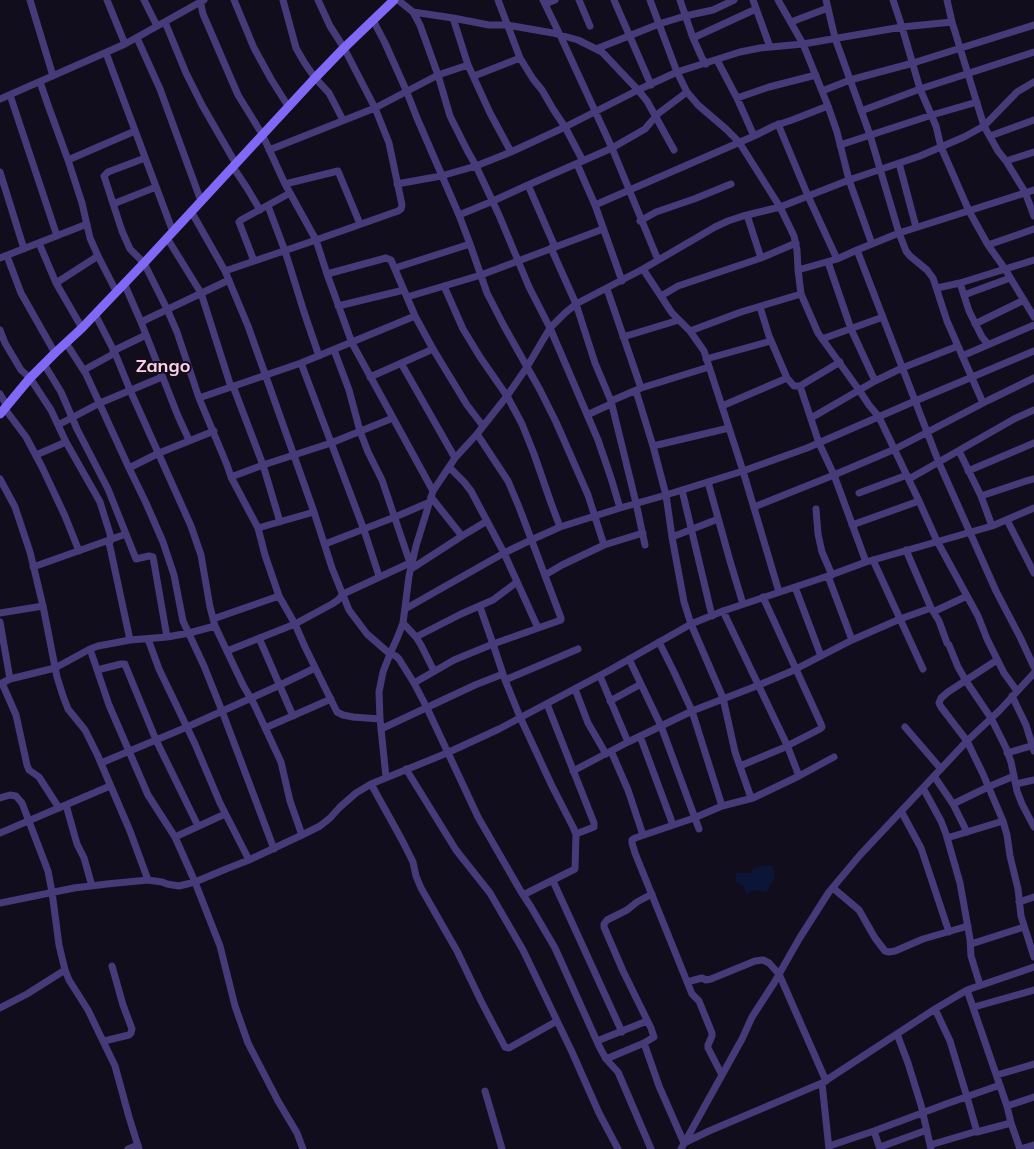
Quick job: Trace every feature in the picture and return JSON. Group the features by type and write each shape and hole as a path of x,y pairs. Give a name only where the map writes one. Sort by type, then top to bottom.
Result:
{"street":[{"path":"30,0 53,76"},
{"path":"108,0 125,44"},
{"path":"144,0 157,26"},
{"path":"234,0 254,48 271,80 288,106"},
{"path":"283,0 296,48 315,78 329,93 344,120"},
{"path":"225,271 401,209 402,205 389,143 375,108 344,48 330,26 318,0"},
{"path":"4,410 30,378 55,352 82,328 116,291 144,264 288,106 373,20 384,4 394,0"},
{"path":"398,0 413,12 420,26 438,75 450,116 493,201 529,287 550,328 598,440 620,508"},
{"path":"498,0 520,58 565,127 580,162 622,281"},
{"path":"555,0 544,2 612,148 640,220 658,260"},
{"path":"579,0 590,26"},
{"path":"614,0 651,85"},
{"path":"650,0 677,72 687,92 698,105 739,142 780,207 794,236 797,250 801,294 818,333 879,417 920,501 936,541 978,616 1014,694 1034,747 1007,753"},
{"path":"680,0 702,58 706,64"},
{"path":"596,48 659,24 685,16 713,10 734,0"},
{"path":"753,0 770,47"},
{"path":"778,0 803,44 828,106 837,132 849,180 872,244"},
{"path":"826,0 835,38 870,135 899,233 906,251 927,270 933,278 947,321 983,403"},
{"path":"893,0 920,90 932,115 941,147 969,211 988,245 1005,269 1034,317"},
{"path":"947,0 952,22 984,126 1026,192 1034,216"},
{"path":"0,99 125,44 202,1 203,14 238,95 262,134 285,184 316,240 352,343 393,418 432,496 462,536"},
{"path":"791,22 828,8"},
{"path":"694,38 756,9"},
{"path":"413,12 453,18 489,26 507,25 553,33 578,40 596,48 602,52 647,101 674,150"},
{"path":"453,18 468,66 490,113 511,152"},
{"path":"373,20 406,90 441,176 459,215 487,293 540,390 562,436 588,495 604,545"},
{"path":"165,22 186,73 202,105 260,210"},
{"path":"397,184 441,176 476,166 511,152 565,127 677,72 740,52 760,48 803,44 902,26 952,22"},
{"path":"822,91 850,80 913,63 1034,25"},
{"path":"137,38 160,89 201,201"},
{"path":"861,111 1034,52"},
{"path":"106,53 156,187 170,235 201,293 232,387 263,465 280,522"},
{"path":"474,76 520,58"},
{"path":"717,60 737,98 754,136"},
{"path":"269,150 375,108 406,90 438,75 468,66"},
{"path":"737,98 769,87 816,75"},
{"path":"40,82 82,203 90,238 116,291"},
{"path":"386,777 380,719 379,692 383,672 402,623 411,565 432,496 455,458 477,434 507,396 527,367 550,328 576,304 644,269 715,227 728,221 780,207 849,180 881,170 964,137 984,126 1017,92 1034,82"},
{"path":"459,215 612,148 644,129 659,113 687,92"},
{"path":"10,95 57,236"},
{"path":"840,145 977,102"},
{"path":"595,205 754,136 778,124 828,106"},
{"path":"990,136 1034,120"},
{"path":"778,124 808,196 837,259"},
{"path":"68,160 135,131"},
{"path":"1006,161 1034,152"},
{"path":"144,158 105,174 122,231 130,249 144,264 167,309 177,332 199,398 214,431 231,477 258,528 265,555 279,596 295,624 337,712 354,717 380,719"},
{"path":"899,163 916,227"},
{"path":"285,184 336,170 338,171 360,224"},
{"path":"0,172 5,188 3,192 24,249"},
{"path":"528,184 576,304 595,362 611,403 645,545"},
{"path":"640,220 656,212 731,184"},
{"path":"113,204 156,187"},
{"path":"798,270 837,259 916,227 1034,190"},
{"path":"254,261 239,222 290,193"},
{"path":"268,206 285,251 319,356"},
{"path":"191,211 225,271 248,326 314,512 332,568 349,610 367,634 390,654 399,659 414,683 478,817 523,896 555,948 606,1060 618,1072 651,1149"},
{"path":"747,215 761,258"},
{"path":"55,352 21,293 3,257 87,224"},
{"path":"338,306 406,294 481,276 603,229"},
{"path":"988,245 1034,229"},
{"path":"39,243 56,283 82,328"},
{"path":"661,296 682,285 761,258 796,243"},
{"path":"395,268 470,244"},
{"path":"857,250 938,463 996,591 1034,666"},
{"path":"56,283 98,256"},
{"path":"327,274 386,258 391,260 415,316 433,349 467,404 483,426"},
{"path":"937,288 960,283 1034,260"},
{"path":"828,262 851,329 875,381"},
{"path":"644,269 672,313 690,331 704,351 743,471 779,592"},
{"path":"964,295 1010,278"},
{"path":"141,322 229,280"},
{"path":"124,283 189,440"},
{"path":"960,283 969,311 982,337 988,344"},
{"path":"444,286 464,329 480,357 507,396 522,424 560,527"},
{"path":"607,289 639,390 666,495 684,602 691,624 723,698 735,752 752,798"},
{"path":"690,331 801,294"},
{"path":"975,324 1024,300"},
{"path":"760,307 771,341 787,378 794,386 800,386 840,362"},
{"path":"95,314 114,352 198,543 214,623 281,762 290,801 302,835"},
{"path":"199,398 301,363 415,316"},
{"path":"822,339 883,317"},
{"path":"623,337 679,320"},
{"path":"962,356 1034,325"},
{"path":"0,330 5,343 21,370 30,378 51,410 66,442 100,502 111,540 109,544 130,640"},
{"path":"84,370 146,335"},
{"path":"706,359 771,341"},
{"path":"66,343 84,370 163,542 174,576 183,621 204,666 222,711 274,849"},
{"path":"811,418 875,381 902,368 958,346"},
{"path":"370,377 433,349"},
{"path":"334,350 349,390 360,431 368,452 382,480 411,565"},
{"path":"405,609 504,553 560,527 743,471 807,448 1034,351"},
{"path":"301,363 380,576"},
{"path":"401,363 455,458"},
{"path":"44,364 61,392 77,429 108,489 136,559 149,556 153,557 167,637"},
{"path":"587,415 639,390 709,367"},
{"path":"58,425 100,403 162,376"},
{"path":"722,406 787,378"},
{"path":"754,507 895,449 1034,378"},
{"path":"800,386 819,443 834,475 852,525 900,619 923,669"},
{"path":"0,394 4,410 26,437 36,455 65,516 79,551"},
{"path":"858,493 908,477 938,463 1014,419 1034,410"},
{"path":"231,477 331,443 393,418"},
{"path":"653,446 729,428"},
{"path":"129,468 159,453 214,431"},
{"path":"414,683 454,660 493,644 561,620 562,618 508,481 477,434"},
{"path":"36,455 66,442"},
{"path":"968,470 1034,443"},
{"path":"959,451 981,496 992,526"},
{"path":"449,467 471,491 504,553 538,628"},
{"path":"0,479 15,507 33,567 43,606 57,677 68,709 85,730 101,763 130,831 148,880"},
{"path":"981,496 1034,479"},
{"path":"708,482 743,604"},
{"path":"682,490 712,616"},
{"path":"325,544 395,518 432,496"},
{"path":"852,525 920,501"},
{"path":"0,903 52,892 92,886 148,880 179,886 195,882 274,849 320,826 356,793 371,784 448,753 499,729 600,676 691,624 722,611 830,576 870,561 992,526 1034,508"},
{"path":"816,509 818,534 822,552 852,640"},
{"path":"258,528 314,512"},
{"path":"672,537 718,519"},
{"path":"1006,520 1034,572"},
{"path":"227,652 295,624 332,604 343,594 380,576 411,565 487,521"},
{"path":"545,575 562,565 604,545 643,533"},
{"path":"33,567 126,534"},
{"path":"906,550 942,626 947,643 958,668 991,718 1011,762 1017,791 1031,814 1034,827"},
{"path":"416,637 461,614 480,607 493,600 517,582"},
{"path":"795,587 821,656"},
{"path":"92,886 84,858 77,844 63,806 27,765 16,715 1,683 10,679 55,668 98,646 130,640 167,637 189,633 279,596"},
{"path":"573,771 692,711 796,669 852,640 900,619 933,609 966,596"},
{"path":"740,766 783,748 822,727 763,597"},
{"path":"0,613 43,606"},
{"path":"480,607 504,677 520,717 552,786 574,827 576,834 575,869 523,896"},
{"path":"722,611 749,668 759,685 787,745 799,776"},
{"path":"0,622 2,648 10,679"},
{"path":"402,623 416,637 434,671"},
{"path":"259,638 293,716"},
{"path":"148,639 159,669 187,727 225,814 249,860"},
{"path":"659,642 692,711 722,806"},
{"path":"90,649 109,705 148,795 175,837 195,882 220,946 235,1006 248,1043 278,1101 297,1133 303,1149"},
{"path":"381,729 474,685 504,677 578,649"},
{"path":"629,659 661,726 699,829"},
{"path":"997,660 948,692 941,698 939,703 967,741 1003,821 1016,881 1021,916 1024,927 1031,936 1034,957"},
{"path":"97,670 125,664 156,740 198,826"},
{"path":"101,763 187,727 315,668"},
{"path":"683,1146 752,1017 799,939 833,888 860,855 901,811 1034,673"},
{"path":"600,676 628,742"},
{"path":"610,700 641,684"},
{"path":"575,689 588,723 609,752 628,790 643,835"},
{"path":"265,728 331,699"},
{"path":"547,704 594,825 594,827 576,834"},
{"path":"905,728 941,769"},
{"path":"640,736 674,825"},
{"path":"722,1075 708,1048 712,1033 699,1001 692,994 687,982 632,840 694,818 722,806 752,798 799,776 834,757"},
{"path":"406,770 456,850 490,893 523,950 599,1113 618,1149"},
{"path":"934,776 953,804 968,832"},
{"path":"953,804 1014,776"},
{"path":"1016,784 1034,780"},
{"path":"371,784 408,851 421,888 457,952 505,1047 508,1048 557,1021"},
{"path":"0,833 110,786"},
{"path":"923,788 941,821 947,838 960,883 971,944 971,956 980,985"},
{"path":"0,798 10,795 19,798 44,858 52,892 59,945 65,970 69,980 88,1010 115,1066 138,1147 128,1149"},
{"path":"901,811 921,848 949,932"},
{"path":"175,837 225,814"},
{"path":"947,838 1003,821"},
{"path":"553,881 604,989 622,1032"},
{"path":"833,888 859,910 885,951 894,951 923,939 968,926"},
{"path":"606,1060 654,1037 604,926 607,920 627,910 637,902 652,894"},
{"path":"1019,902 1034,897"},
{"path":"971,944 1024,927"},
{"path":"687,982 702,978 711,980 755,961 762,960 769,963 779,974 824,1082 829,1147 922,1112 1000,1085"},
{"path":"104,1041 129,1035 132,1029 121,999 112,966"},
{"path":"683,1146 709,1131 824,1082 935,1009 967,990 1034,967"},
{"path":"0,1008 27,994 65,970"},
{"path":"967,990 997,1075 1020,1149 1034,1145"},
{"path":"974,1007 1034,990"},
{"path":"935,1009 950,1041 977,1132"},
{"path":"597,1041 647,1021"},
{"path":"897,1034 908,1062 927,1130 930,1147 974,1132 1011,1123"},
{"path":"644,1043 683,1146"},
{"path":"997,1075 1034,1064"},
{"path":"485,1091 502,1149"},
{"path":"1007,1106 1034,1097"},
{"path":"874,1131 880,1148 927,1130"}],"water":[{"path":"772,865 775,877 766,892 755,890 746,894 744,886 736,881 736,873 751,873 753,869 760,866"}],"district":[{"name":"Zango","path":"163,367"}]}
